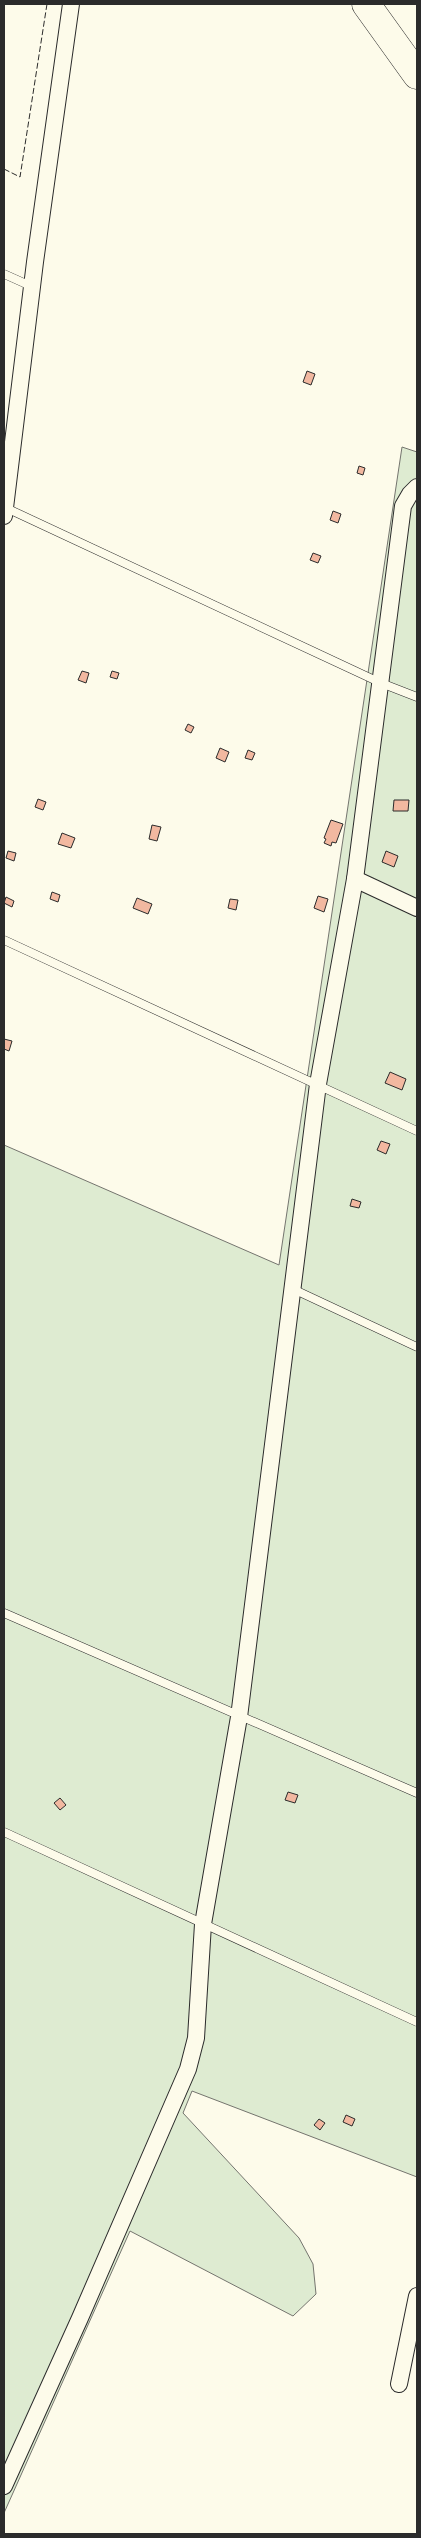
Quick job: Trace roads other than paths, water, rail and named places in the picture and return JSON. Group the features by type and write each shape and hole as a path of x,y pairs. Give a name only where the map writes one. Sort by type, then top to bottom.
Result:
{"highway":[{"path":"366,4 417,74"}],"street":[{"path":"4,510 71,4"},
{"path":"4,2486 80,2318 188,2070 196,2038 203,1924 239,1717 318,1084 356,880 403,506 417,487"},
{"path":"356,880 417,908"},
{"path":"399,2384 417,2296"}],"lane":[{"path":"4,274 33,287"},
{"path":"4,510 381,683 417,697"},
{"path":"4,940 417,1131"},
{"path":"293,1289 417,1347"},
{"path":"4,1612 417,1794"},
{"path":"4,1832 417,2022"}]}
